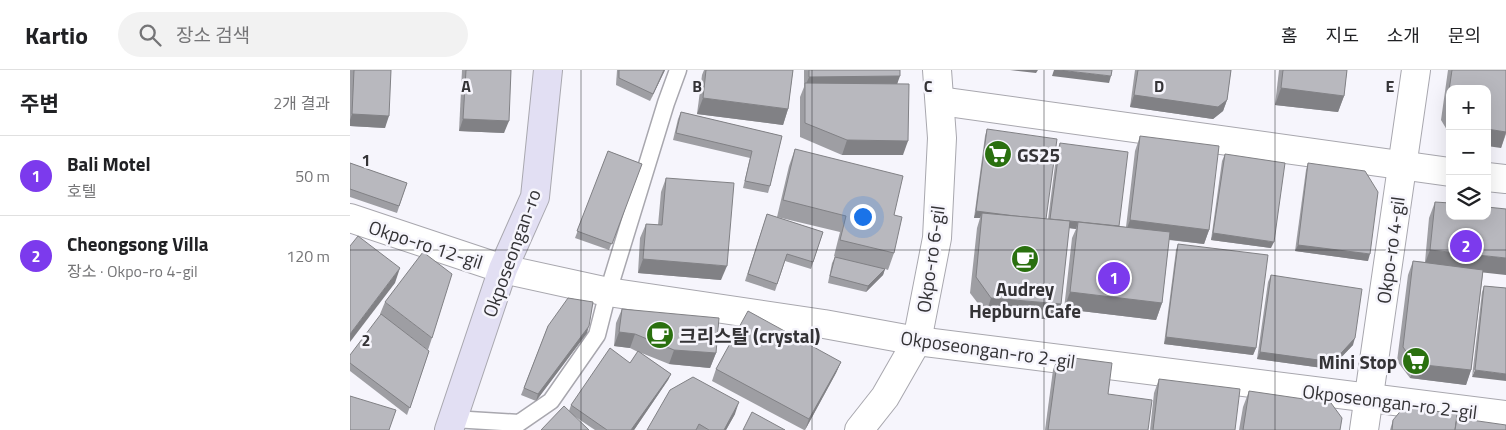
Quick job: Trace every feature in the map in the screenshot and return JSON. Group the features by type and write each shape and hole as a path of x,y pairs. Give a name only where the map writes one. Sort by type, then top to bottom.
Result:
{"street":[{"name":"Okposeongan-ro","path":"451,424 503,269 536,197 548,70"},
{"name":"Okpo-ro 6-gil","path":"860,430 885,397 917,341 937,238 942,138 938,70"},
{"name":"Okpo-ro 4-gil","path":"1364,430 1416,70"},
{"path":"940,102 1446,172"},
{"path":"1491,177 1506,179"},
{"name":"Okpo-ro 12-gil","path":"350,218 503,269"},
{"name":"Okposeongan-ro 2-gil","path":"503,269 608,292 824,324 917,341 1506,415"}],"lane":[{"path":"451,424 518,423 551,401 597,335 608,292 666,103 678,70"}],"building":[{"path":"354,70 391,70 389,116 352,114"},
{"path":"466,70 511,70 509,121 463,119"},
{"path":"619,70 664,70 653,94 619,78"},
{"path":"706,70 793,70 788,109 703,98"},
{"path":"809,70 900,70 900,76 809,77"},
{"path":"1059,70 1112,70 1111,76"},
{"path":"1138,70 1231,70 1227,100 1218,107 1134,95"},
{"path":"1283,70 1347,70 1344,96 1281,88"},
{"path":"1452,70 1506,70 1506,132 1491,130 1491,85 1450,85"},
{"path":"805,83 909,84 908,141 847,140 805,123"},
{"path":"681,112 782,136 770,186 745,181 752,151 676,133"},
{"path":"987,129 1057,139 1046,219 976,211"},
{"path":"1140,136 1219,146 1209,230 1130,220"},
{"path":"1060,143 1128,152 1119,226 1050,219"},
{"path":"795,149 903,176 894,215 902,217 894,253 840,240 846,216 783,200"},
{"path":"608,151 642,164 612,244 577,231"},
{"path":"1225,154 1285,163 1274,242 1213,233"},
{"path":"350,163 407,183 399,206 350,189"},
{"path":"1308,163 1365,171 1378,192 1370,254 1298,245"},
{"path":"666,178 734,183 727,266 643,259 646,224 662,225"},
{"path":"1435,202 1446,203 1446,220 1491,220 1491,207 1506,209 1506,258 1430,250"},
{"path":"982,213 1070,221 1061,304 991,298 976,277"},
{"path":"767,214 823,232 813,262 787,254 777,284 748,274"},
{"path":"1078,222 1170,232 1162,303 1070,292"},
{"path":"358,236 400,268 350,334 350,246"},
{"path":"1178,244 1268,255 1256,348 1166,337"},
{"path":"423,252 452,274 432,338 385,302"},
{"path":"835,257 885,269 868,286 830,276"},
{"path":"1413,261 1483,270 1471,370 1415,364 1403,347"},
{"path":"1271,275 1362,289 1355,338 1333,362 1260,352"},
{"path":"1484,286 1506,288 1506,374 1475,370"},
{"path":"568,298 593,302 589,326 538,394 524,388 548,326"},
{"path":"622,309 719,318 716,353 674,350 635,334 619,332"},
{"path":"748,311 841,362 809,419 716,369"},
{"path":"381,314 429,351 410,408 350,363 350,355"},
{"path":"610,348 630,363 638,351 671,374 631,430 607,430 571,405"},
{"path":"1058,356 1112,363 1108,394 1152,400 1148,430 1048,430"},
{"path":"693,377 739,402 724,430 709,430 699,424 696,430 647,430 670,390"},
{"path":"1159,379 1240,389 1235,430 1153,430"},
{"path":"1249,391 1331,403 1342,418 1340,430 1243,430"},
{"path":"350,396 396,410 389,430 350,430"},
{"path":"564,406 589,430 541,430"},
{"path":"1404,407 1457,414 1455,430 1392,430 1393,420"},
{"path":"752,412 785,430 743,430"},
{"path":"1457,418 1506,425 1506,430 1455,430"}],"place":[{"name":"GS25","path":"998,154"},
{"name":"Cheongsong Villa","path":"1466,246"},
{"name":"Audrey Hepburn Cafe","path":"1025,259"},
{"name":"Bali Motel","path":"1114,278"},
{"name":"크리스탈 (crystal)","path":"660,335"},
{"name":"Mini Stop","path":"1416,361"}]}
